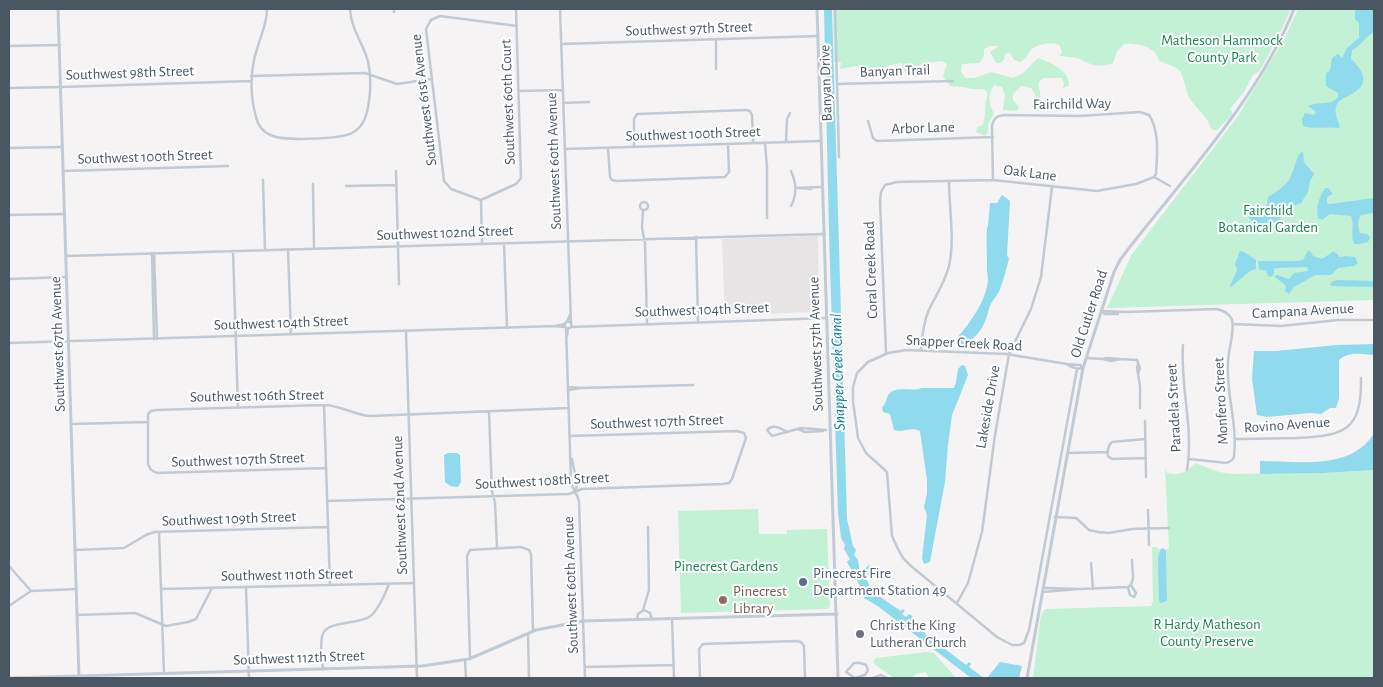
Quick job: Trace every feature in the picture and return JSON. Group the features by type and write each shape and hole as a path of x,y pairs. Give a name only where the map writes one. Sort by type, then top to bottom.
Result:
{"main road":[{"name":"Southwest 67th Avenue","path":"58,9 79,677"},
{"name":"Southwest 57th Avenue","path":"817,9 827,318 828,430 837,614 838,678"},
{"name":"Old Cutler Road","path":"1027,678 1083,368 1120,260 1245,99 1267,62 1294,9"},
{"name":"Southwest 112th Street","path":"9,678 417,667 465,660 533,631 583,621 837,614"}],"street":[{"path":"267,9 266,21 256,52 251,81 257,120 261,128 268,134 279,138 334,138 353,133 361,126 367,113 369,74 366,54 353,26 350,9"},
{"name":"Southwest 60th Court","path":"481,200 516,184 520,180 516,9"},
{"name":"Southwest 60th Avenue","path":"560,9 570,314 567,337 571,485 578,495 579,502 585,678"},
{"name":"Banyan Drive","path":"835,9 839,157"},
{"name":"Southwest 61st Avenue","path":"481,200 455,191 445,183 425,34 428,24 433,18 443,16 517,26"},
{"name":"Southwest 97th Street","path":"561,44 818,36"},
{"path":"716,39 716,69"},
{"path":"9,46 60,45"},
{"path":"251,76 369,74 394,84 431,79"},
{"name":"Banyan Trail","path":"838,84 953,80"},
{"name":"Southwest 98th Street","path":"9,88 251,81"},
{"path":"519,91 563,90"},
{"path":"564,103 589,102"},
{"path":"634,147 635,115 640,113 746,110 751,112 753,116 753,144"},
{"name":"Fairchild Way","path":"993,137 993,123 996,118 1004,115 1080,116 1140,112 1148,114 1153,122 1157,161 1154,177"},
{"path":"787,142 787,119 790,113"},
{"name":"Arbor Lane","path":"868,121 873,138 877,141 993,137"},
{"path":"993,137 993,180"},
{"name":"Southwest 100th Street","path":"565,149 821,141"},
{"path":"766,143 768,218"},
{"path":"608,148 609,176 611,180 722,178 727,176 729,170 728,144"},
{"path":"9,148 63,147"},
{"name":"Southwest 100th Street","path":"64,171 228,166"},
{"path":"396,171 399,284"},
{"path":"791,171 795,188 794,200 791,206"},
{"path":"1154,177 1170,186"},
{"name":"Oak Lane","path":"884,187 897,182 993,180 1091,191 1140,183 1154,177"},
{"path":"263,180 265,250"},
{"path":"921,350 925,321 943,285 950,261 949,181"},
{"path":"313,184 314,248"},
{"path":"346,186 396,185"},
{"path":"795,188 822,187"},
{"name":"Coral Creek Road","path":"884,187 880,201 886,354"},
{"name":"Lakeside Drive","path":"957,604 968,583 982,532 995,434 1009,354 1029,313 1039,282 1044,259 1052,187"},
{"path":"481,200 482,244"},
{"path":"643,210 642,228 647,323"},
{"path":"9,215 65,214"},
{"name":"Southwest 102nd Street","path":"66,256 824,234"},
{"path":"696,237 698,322"},
{"path":"504,243 507,328"},
{"path":"288,249 291,334"},
{"path":"233,251 238,408"},
{"path":"153,253 155,339"},
{"path":"9,278 67,277"},
{"path":"1101,311 1212,309 1225,312 1230,316 1233,324"},
{"path":"1101,311 1105,314 1126,312"},
{"name":"Southwest 104th Street","path":"9,343 827,318"},
{"name":"Campana Avenue","path":"1233,324 1282,326 1338,320 1374,320"},
{"name":"Monfero Street","path":"1188,459 1225,462 1231,461 1234,456 1235,439 1228,370 1233,324"},
{"name":"Southwest 62nd Avenue","path":"406,331 417,678"},
{"name":"Paradela Street","path":"1183,345 1183,382 1189,431 1187,470"},
{"name":"Snapper Creek Road","path":"1021,645 1014,646 1006,642 957,604 912,566 898,549 891,530 888,474 884,468 866,453 858,440 853,401 855,378 866,363 886,354 904,350 1009,354 1083,368"},
{"path":"1086,358 1111,361 1120,359 1137,360 1140,408"},
{"name":"Snapper Creek Road","path":"1067,364 1080,365 1083,368"},
{"name":"Old Cutler Road","path":"1021,645 1026,640 1030,627 1077,368"},
{"name":"Rovino Avenue","path":"1235,439 1322,437 1340,432 1352,422 1358,410 1361,398 1361,378"},
{"path":"569,388 693,385"},
{"path":"324,405 330,585"},
{"name":"Southwest 106th Street","path":"147,422 148,414 153,410 324,405 334,406 364,416 570,408"},
{"path":"489,412 492,492 495,502 497,548"},
{"path":"71,424 147,422"},
{"name":"Southwest 107th Street","path":"147,422 148,462 151,470 161,474 326,468"},
{"path":"1145,422 1146,477"},
{"path":"788,432 775,427 767,430 772,436 806,428 828,430"},
{"name":"Southwest 107th Street","path":"570,436 731,431 744,433 746,438 743,448 732,480 727,484"},
{"path":"1145,439 1112,442 1108,456 1112,459 1146,458"},
{"path":"1068,453 1108,452"},
{"name":"Southwest 60th Avenue","path":"571,457 577,484 576,492"},
{"name":"Southwest 108th Street","path":"327,500 569,494 582,489 727,484"},
{"path":"1148,510 1149,546"},
{"path":"1055,518 1076,518 1090,530 1098,532 1169,528"},
{"name":"Southwest 109th Street","path":"75,550 121,548 129,546 146,535 159,532 328,527"},
{"path":"637,619 638,614 644,610 649,590 648,527"},
{"path":"159,532 164,673"},
{"path":"470,658 467,557 468,552 473,549 521,547 529,550 531,554 533,631"},
{"path":"1043,590 1130,586 1133,581 1132,560"},
{"path":"1091,563 1093,588"},
{"path":"9,566 31,591"},
{"name":"Southwest 110th Street","path":"161,589 414,583"},
{"path":"323,669 322,640 324,631 329,627 371,617 389,584"},
{"path":"246,587 248,678"},
{"path":"77,615 137,613 166,626 194,620 212,588"},
{"path":"9,606 31,591 76,589"},
{"path":"644,610 651,614 652,618"},
{"path":"672,618 674,678"},
{"path":"528,634 529,678"},
{"path":"700,678 700,646 706,643 801,642 804,648 805,678"},
{"path":"465,660 466,678"},
{"path":"846,672 852,664 860,663 867,668 865,675"},
{"path":"584,667 674,665"},
{"path":"837,672 846,672 856,678 865,675"},
{"path":"153,674 154,678"},
{"path":"865,675 868,678"},
{"path":"873,678 881,675 887,678"}],"shaded area":[{"path":"818,236 819,312 725,315 722,239"}],"green space":[{"name":"Matheson Hammock County Park","path":"833,9 1291,9 1259,72 1253,75 1244,92 1230,109 1232,115 1217,130 1213,130 1210,127 1208,121 1189,98 1181,72 1175,67 1159,61 1154,52 1145,46 1124,44 1117,51 1113,63 1098,66 1077,58 1060,56 1062,51 1059,45 1048,44 1034,48 1020,62 1014,60 1010,53 1005,54 1001,63 996,63 990,52 999,46 990,46 984,49 984,56 979,63 962,64 961,71 965,78 974,78 991,72 1013,78 1023,73 1038,58 1063,71 1068,80 1069,86 1063,88 1062,78 1043,78 1038,83 1043,108 1041,111 1032,107 1035,94 1031,88 1021,86 1013,94 1013,100 1019,107 1017,111 1003,110 1005,95 1002,87 994,85 990,93 990,100 994,114 988,124 988,133 985,136 976,132 977,127 983,125 988,94 984,89 950,86 943,76 947,64 942,61 921,64 917,77 906,73 901,63 887,66 885,78 873,78 864,73 864,67 856,66 840,69 841,62 834,62"},
{"name":"Fairchild Botanical Garden","path":"1298,9 1374,9 1374,300 1107,308 1132,254 1238,116 1284,39"},
{"name":"R Hardy Matheson County Preserve","path":"1195,463 1219,472 1232,474 1323,473 1374,470 1374,678 1033,678 1041,615 1045,609 1151,606 1153,601 1152,547 1160,550 1158,557 1167,601 1166,550 1169,548 1165,469 1167,473 1179,474 1189,469"},
{"name":"Pinecrest Gardens","path":"758,509 759,534 787,534 787,530 827,529 830,606 827,609 681,613 678,511"},
{"path":"927,652 934,653 956,678 929,678 926,672 916,674 911,678 894,678 873,662 876,658"}],"water":[{"name":"Snapper Creek Canal","path":"824,9 832,9 847,519 853,546 856,550 854,555 858,560 860,573 869,565 872,569 866,576 867,581 885,601 901,611 903,609 905,611 902,614 906,617 909,614 913,616 911,620 923,629 926,635 930,638 936,636 941,644 940,648 945,649 966,665 969,662 971,664 969,667 984,678 971,678 879,607 864,598 864,593 847,562 850,559 844,549 845,545 841,538 838,513 829,234"},
{"path":"1357,9 1374,9 1374,32 1352,50 1351,59 1362,73 1363,83 1361,87 1337,104 1336,113 1340,127 1315,128 1303,126 1302,120 1305,113 1314,115 1316,112 1308,106 1329,102 1338,97 1338,93 1326,86 1326,73 1330,71 1332,58 1338,54 1342,58 1347,48 1359,38 1359,23 1355,19 1355,11"},
{"path":"1303,152 1304,162 1314,174 1310,181 1308,192 1301,203 1293,206 1281,205 1280,207 1284,213 1271,224 1258,226 1254,224 1249,218 1250,210 1254,207 1267,205 1268,197 1282,188 1289,180 1299,154"},
{"path":"1325,188 1328,188 1333,194 1327,197 1327,203 1330,204 1374,198 1374,213 1361,215 1358,221 1360,233 1367,234 1370,237 1368,242 1354,244 1351,216 1330,214 1322,220 1318,218 1318,202"},
{"path":"1002,195 1010,201 1007,255 1009,259 1003,282 990,306 983,326 963,346 957,338 977,311 987,287 987,228 990,203 997,203"},
{"path":"1308,250 1313,256 1322,259 1334,251 1340,257 1355,257 1358,263 1354,266 1338,268 1331,275 1315,275 1294,287 1289,294 1285,291 1286,286 1274,276 1277,275 1289,279 1294,273 1308,271 1307,267 1277,268 1274,269 1274,274 1271,277 1268,276 1266,271 1259,269 1258,261 1303,260"},
{"path":"1240,251 1256,260 1256,269 1250,271 1231,287 1237,270 1235,264"},
{"path":"1336,280 1374,281 1374,287 1331,286 1330,283"},
{"path":"1374,344 1374,355 1351,354 1339,360 1339,398 1336,408 1330,408 1321,414 1310,413 1267,417 1257,415 1252,379 1254,351"},
{"path":"962,365 965,366 968,375 952,415 945,482 930,562 924,564 922,558 927,515 924,507 927,480 920,431 914,429 894,430 890,414 883,412 882,407 893,391 922,388 954,388 958,369"},
{"path":"1374,433 1374,470 1260,474 1260,461 1307,462 1338,459 1364,445"},
{"path":"448,453 460,455 461,482 458,487 450,486 445,482 444,455"},
{"path":"1162,548 1166,550 1167,601 1160,603 1158,557"},
{"path":"1000,662 1022,666 1019,678 987,678"}],"place":[{"name":"Pinecrest Fire Department Station 49","path":"803,582"},
{"name":"Pinecrest Library","path":"723,600"},
{"name":"Christ the King Lutheran Church","path":"860,634"}]}
